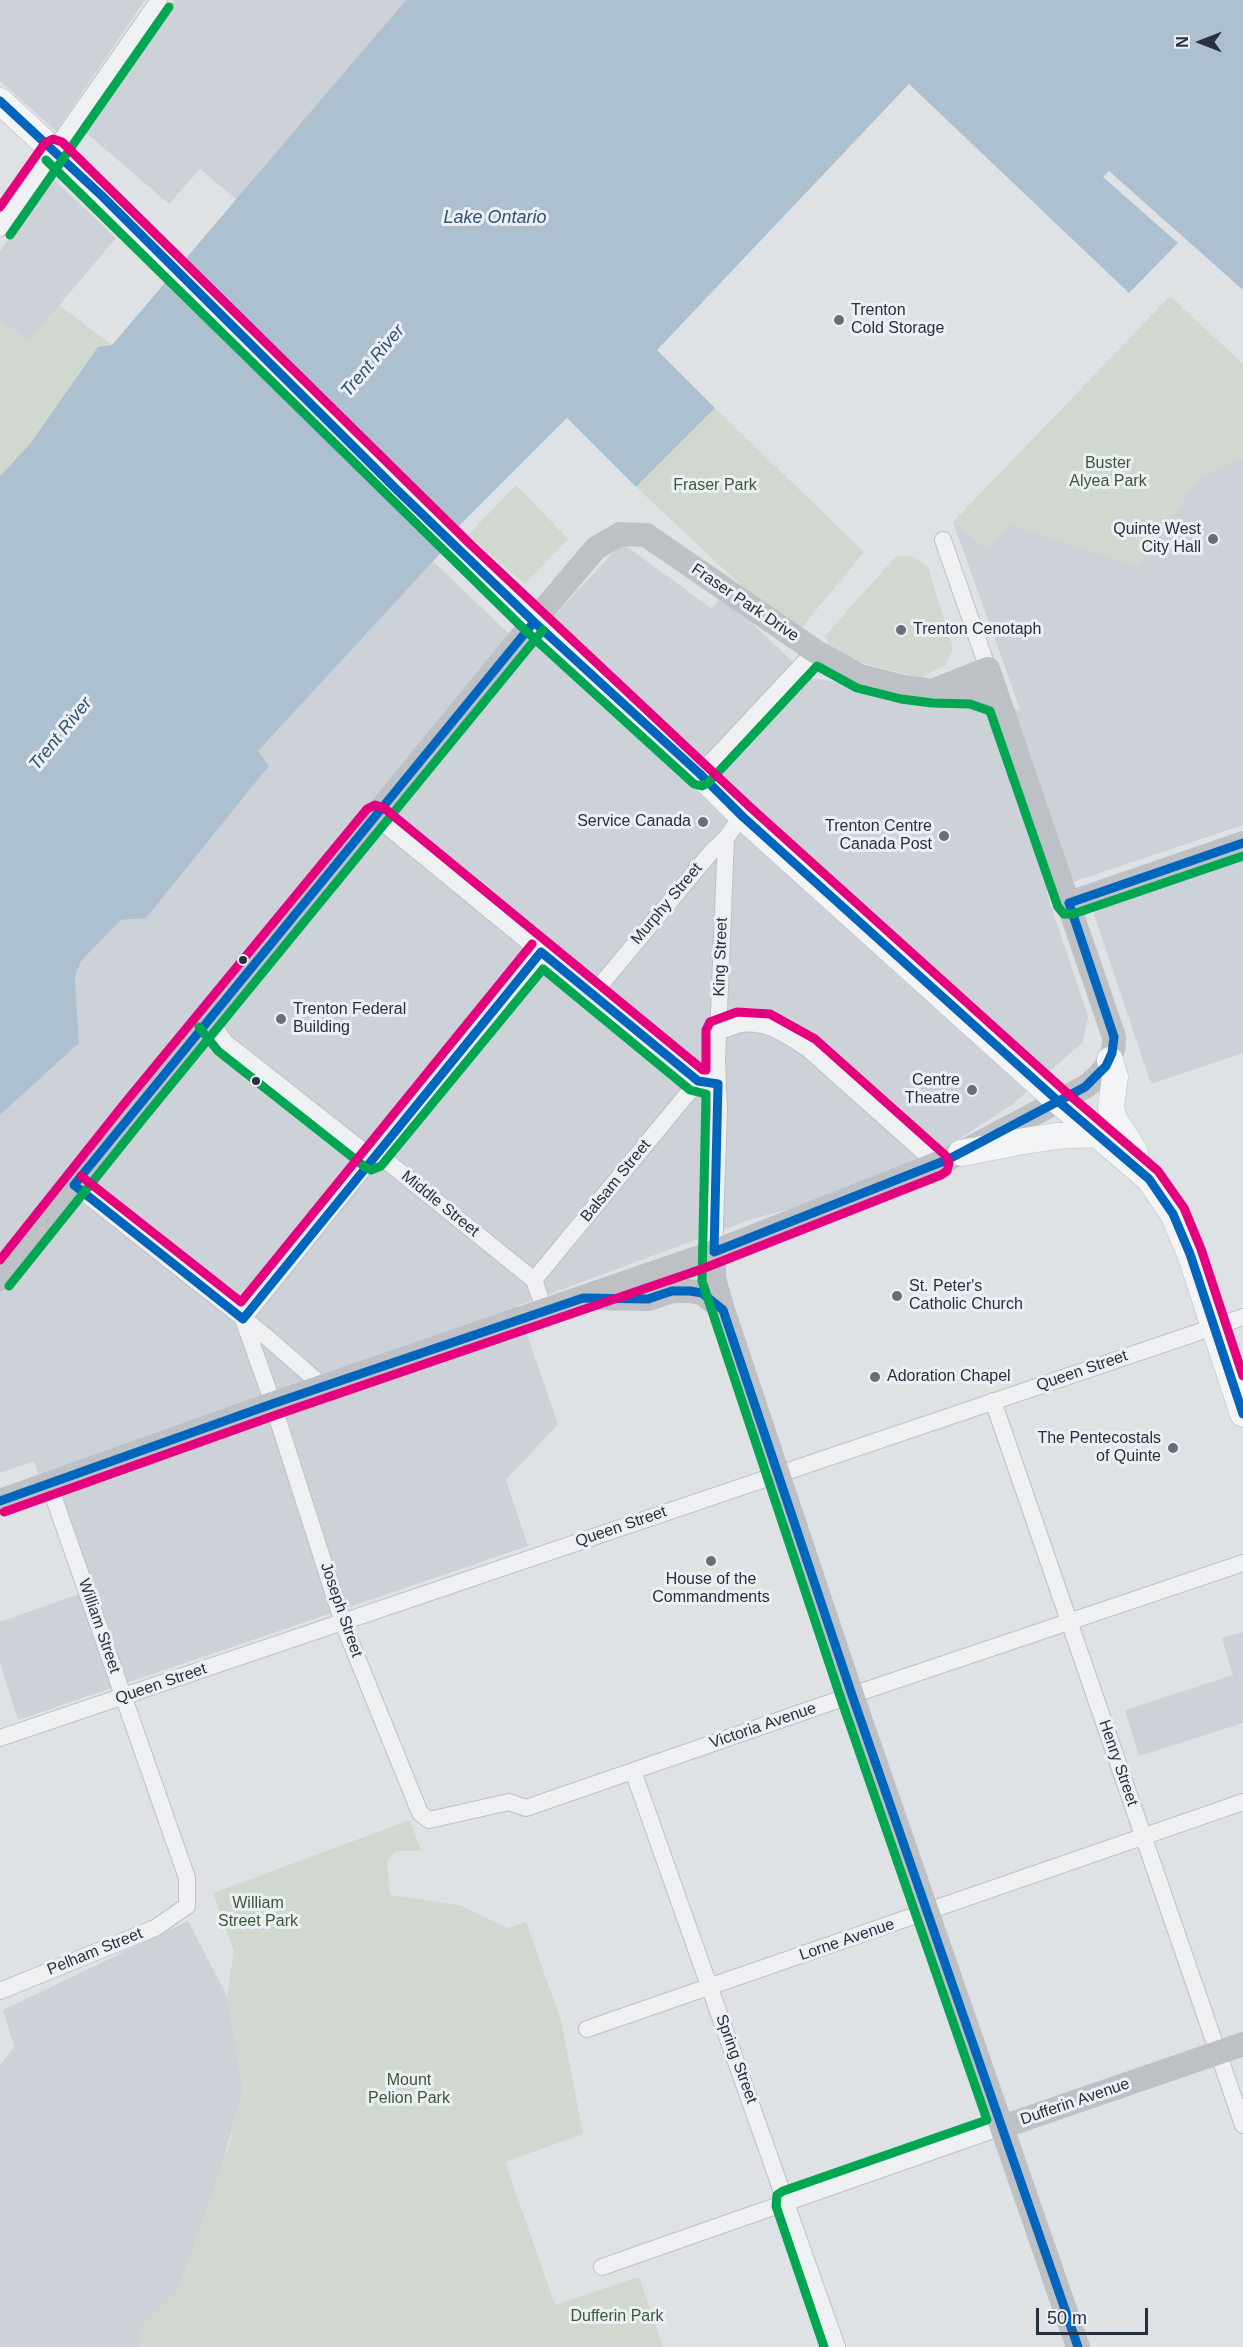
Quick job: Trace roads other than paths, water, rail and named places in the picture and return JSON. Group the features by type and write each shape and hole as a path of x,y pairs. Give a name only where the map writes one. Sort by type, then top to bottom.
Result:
{"main road":[{"path":"0,101 112,207 534,622 700,774 742,816 1058,1101 1149,1179"},
{"path":"1110,1060 1115,1077 1111,1107 1114,1119 1149,1179 1173,1214 1190,1254 1243,1414"},
{"path":"961,1153 1046,1136 1074,1133 1100,1135"}],"street":[{"path":"0,228 159,0"},
{"name":"Fraser Park Drive","path":"0,1279 74,1185 596,548 620,534 646,535 815,651 860,676 896,686 932,691 988,669"},
{"path":"0,1501 272,1404 714,1252 961,1153 1085,1087 1098,1076 1110,1060 1114,1037 943,540"},
{"path":"700,774 815,651"},
{"path":"932,691 972,692 999,702"},
{"name":"Murphy Street","path":"593,994 712,851 726,838 742,816"},
{"path":"376,817 698,1082 718,1084"},
{"name":"King Street","path":"726,838 718,1031 719,1111 714,1278 852,1695 1078,2347"},
{"path":"1069,903 1243,843"},
{"path":"243,1319 542,952"},
{"name":"Middle Street","path":"209,1020 225,1042 372,1158 384,1159 534,1280"},
{"path":"718,1031 739,1024 766,1025 808,1048 937,1164"},
{"name":"Balsam Street","path":"534,1280 698,1082"},
{"path":"74,1185 263,1334 324,1387"},
{"path":"534,1280 545,1311"},
{"path":"583,1298 648,1299 672,1291 690,1291 702,1293 723,1310"},
{"name":"Queen Street","path":"0,1738 1243,1317"},
{"name":"Joseph Street","path":"243,1319 344,1623 420,1813"},
{"name":"Henry Street","path":"993,1401 1243,2124"},
{"name":"William Street","path":"49,1484 187,1878 187,1906"},
{"name":"Victoria Avenue","path":"420,1813 429,1820 436,1820 509,1802 526,1808 1243,1563"},
{"name":"Spring Street","path":"633,1771 837,2347"},
{"name":"Lorne Avenue","path":"587,2030 1243,1802"},
{"name":"Pelham Street","path":"0,1990 155,1928 187,1906"},
{"name":"Dufferin Avenue","path":"602,2267 1243,2044"}],"water":[{"name":"Lake Ontario","path":"406,0 1243,0 1243,290 1109,171 1103,177 1178,243 1129,293 909,84 657,350 715,408 636,487 567,418 458,527 461,531 258,751 269,766 146,918 121,920 81,961 75,976 79,1043 0,1115 0,476 30,444 98,347 112,345"}],"place":[{"name":"Trenton Cold Storage","path":"839,320"},
{"name":"Quinte West City Hall","path":"1213,539"},
{"name":"Trenton Cenotaph","path":"901,630"},
{"name":"Service Canada","path":"703,822"},
{"name":"Trenton Centre Canada Post","path":"944,836"},
{"name":"Trenton Federal Building","path":"281,1019"},
{"name":"Centre Theatre","path":"972,1090"},
{"name":"St. Peter's Catholic Church","path":"897,1296"},
{"name":"Adoration Chapel","path":"875,1377"},
{"name":"The Pentecostals of Quinte","path":"1173,1448"},
{"name":"House of the Commandments","path":"711,1561"}],"water label":[{"name":"Trent River","path":"373,361"},
{"name":"Trent River","path":"61,734"}],"park label":[{"name":"Buster Alyea Park","path":"1108,473"},
{"name":"Fraser Park","path":"715,486"},
{"name":"William Street Park","path":"258,1913"},
{"name":"Mount Pelion Park","path":"409,2090"},
{"name":"Dufferin Park","path":"617,2317"}]}
